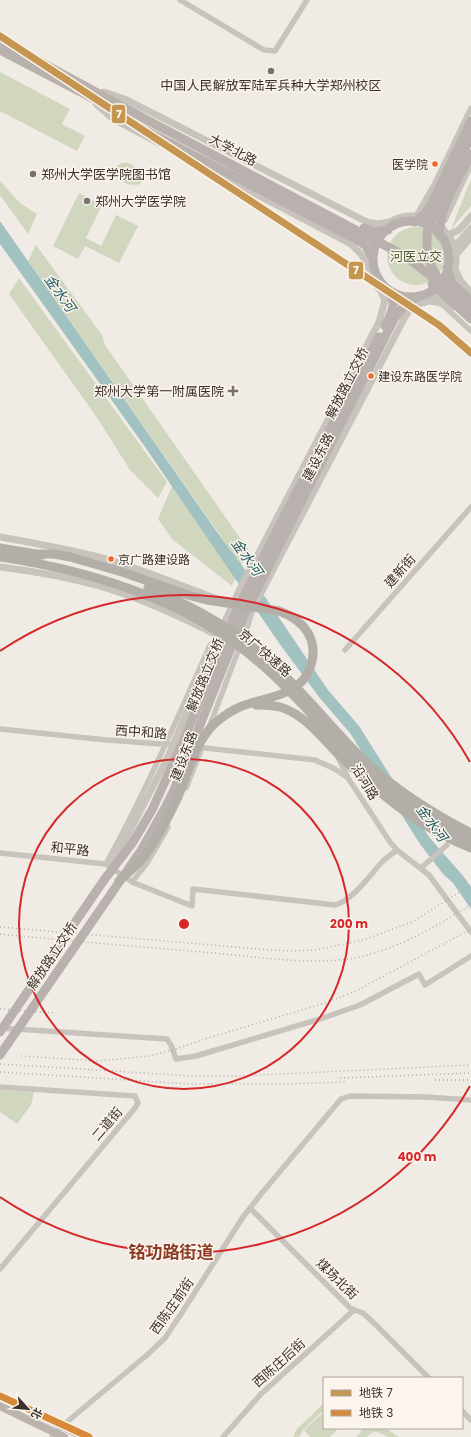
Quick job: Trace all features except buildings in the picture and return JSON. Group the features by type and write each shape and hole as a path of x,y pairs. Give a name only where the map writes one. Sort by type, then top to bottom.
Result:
{"highway":[{"name":"京广快速路","path":"0,548 36,554 92,568 184,603 213,619 244,640 267,659 376,771 413,800 471,833"},
{"path":"36,554 54,554 70,557 122,572 191,596 224,604 279,612 296,619 306,630 313,648 314,656 308,674 294,689 281,695 241,706 220,719 206,734 160,832 142,859 119,881"},
{"name":"京广快速路","path":"0,557 74,571 115,584 174,607 209,626 239,646 262,665 371,777 408,806 445,828 471,841"},
{"path":"241,706 276,706 284,708 296,715 315,730 346,763 403,811 424,826 471,848"}],"main road":[{"name":"大学北路","path":"0,40 60,77"},
{"name":"大学北路","path":"0,50 60,77 406,256 447,293"},
{"path":"60,77 104,92 371,231 376,232 388,226 415,219 425,214 471,121"},
{"path":"60,77 96,104 216,168 361,242 366,246 376,275 385,290 403,296 422,299"},
{"name":"大学北路","path":"146,122 391,255 447,293"},
{"path":"471,136 428,227 426,239 428,259 431,267 447,293 471,319"},
{"path":"471,154 444,207 439,224 444,233 444,243 452,255 452,283 471,301"},
{"path":"415,219 444,233"},
{"path":"371,261 378,241 388,226"},
{"name":"解放路立交桥","path":"0,1056 142,849 165,808 174,790 244,615 394,319 405,304 422,299 437,286 451,268"},
{"name":"解放路立交桥","path":"0,1032 104,880 132,842 155,804 183,742 236,612 295,495 387,322 394,305 392,296 385,290"},
{"path":"447,293 471,310"},
{"path":"0,1396 84,1437"},
{"path":"0,1406 54,1435 64,1437"}],"street":[{"path":"180,0 264,50 275,51 307,0"},
{"path":"104,92 127,100 367,222 388,226"},
{"path":"96,104 112,119 351,244 371,261"},
{"path":"415,219 434,185 471,108"},
{"path":"471,165 447,216 444,233 459,230 471,216"},
{"path":"371,261 369,252 373,240 380,230 388,226"},
{"path":"452,255 471,228"},
{"path":"452,255 471,237"},
{"path":"451,268 471,293"},
{"name":"建设东路","path":"104,880 168,757 240,589 379,322 385,300 385,290"},
{"path":"422,299 432,296 442,299 471,324"},
{"path":"422,299 443,305 471,331"},
{"name":"建设东路","path":"132,882 147,863 164,835 181,800 242,642 252,611 406,315 422,299"},
{"name":"建新街","path":"345,650 471,507"},
{"path":"0,537 70,550 101,558 140,570 252,611"},
{"path":"0,567 55,576 101,586 157,607 218,638 238,651"},
{"name":"建设东路","path":"106,864 131,818 166,745 210,645 218,638"},
{"name":"沿河路","path":"242,642 281,678 310,709 332,746 348,778 390,842 397,850 421,868 439,888 471,932"},
{"name":"西中和路","path":"0,729 315,760 335,769 348,778"},
{"path":"421,868 447,845"},
{"name":"和平路","path":"0,853 106,864 132,882 192,906 193,889 335,905 343,902 351,896 384,861 397,850"},
{"path":"0,1028 166,1039 171,1045 176,1059 196,1056 323,1018 360,1005 419,974 425,985 471,956"},
{"name":"二道街","path":"0,1087 135,1096 138,1103 0,1269"},
{"name":"西陈庄前街","path":"54,1435 62,1426 147,1355 165,1338 250,1208 341,1099 350,1096 427,1097 471,1100"},
{"name":"煤场北街","path":"250,1208 350,1308 363,1313 428,1377"},
{"name":"西陈庄后街","path":"223,1437 261,1394 354,1310"},
{"path":"463,1412 471,1420"}],"green space":[{"path":"0,72 70,109 62,124 85,136 77,151 0,111"},
{"path":"122,163 129,163 140,170 143,179 140,184 128,184 118,178 115,174 115,170 117,166"},
{"path":"471,179 471,206 451,229"},
{"path":"0,181 20,203 37,214 28,234 0,195"},
{"path":"79,193 102,205 86,238 101,246 116,215 138,226 119,263 85,246 78,259 53,246"},
{"name":"河医立交","path":"416,227 427,229 440,240 443,245 445,256 443,267 432,280 427,283 416,285 405,283 392,272 389,267 387,256 389,245 400,232 405,229"},
{"path":"36,245 102,335 105,345 249,551 241,565 28,261"},
{"path":"19,278 167,482 158,498 130,470 98,419 9,294"},
{"path":"172,486 235,578 232,586 173,540 158,519"},
{"path":"0,1090 34,1092 31,1105 17,1124 0,1112"},
{"path":"323,1404 323,1411 304,1429 299,1437 293,1437 296,1430"},
{"path":"323,1413 323,1429 338,1429 330,1437 310,1437 304,1430"},
{"path":"362,1429 387,1429 399,1437 388,1437 378,1432 373,1432 367,1437 357,1437"}],"water":[{"path":"0,221 217,532 263,594 328,690 359,726 429,837 471,887 471,909 453,883 443,874 420,844 350,733 319,697 279,643 143,444 0,244"}],"railway":[{"path":"0,927 271,950 316,950 363,940 412,922 471,885"},
{"path":"0,934 272,959 314,961 334,960 371,954 397,945 422,933 471,905"},
{"path":"21,1056 98,1061 149,1056 173,1050 325,1003 358,990 471,929"},
{"path":"0,1009 55,1013"},
{"path":"0,1064 192,1076 239,1076 471,1065"},
{"path":"0,1072 190,1084 347,1082"},
{"path":"340,1078 471,1073"},
{"path":"435,1080 471,1080"}],"metro line":[{"name":"7","path":"0,36 439,325 471,353"},
{"name":"3","path":"0,1396 89,1437"}],"place":[{"name":"中国人民解放军陆军兵种大学郑州校区","path":"271,71"},
{"name":"医学院","path":"435,164"},
{"name":"郑州大学医学院图书馆","path":"33,174"},
{"name":"郑州大学医学院","path":"87,201"},
{"name":"建设东路医学院","path":"371,376"},
{"name":"郑州大学第一附属医院","path":"233,391"},
{"name":"京广路建设路","path":"111,559"}],"district":[{"name":"铭功路街道","path":"171,1252"}],"water label":[{"name":"金水河","path":"60,293"},
{"name":"金水河","path":"247,557"},
{"name":"金水河","path":"432,823"}]}
